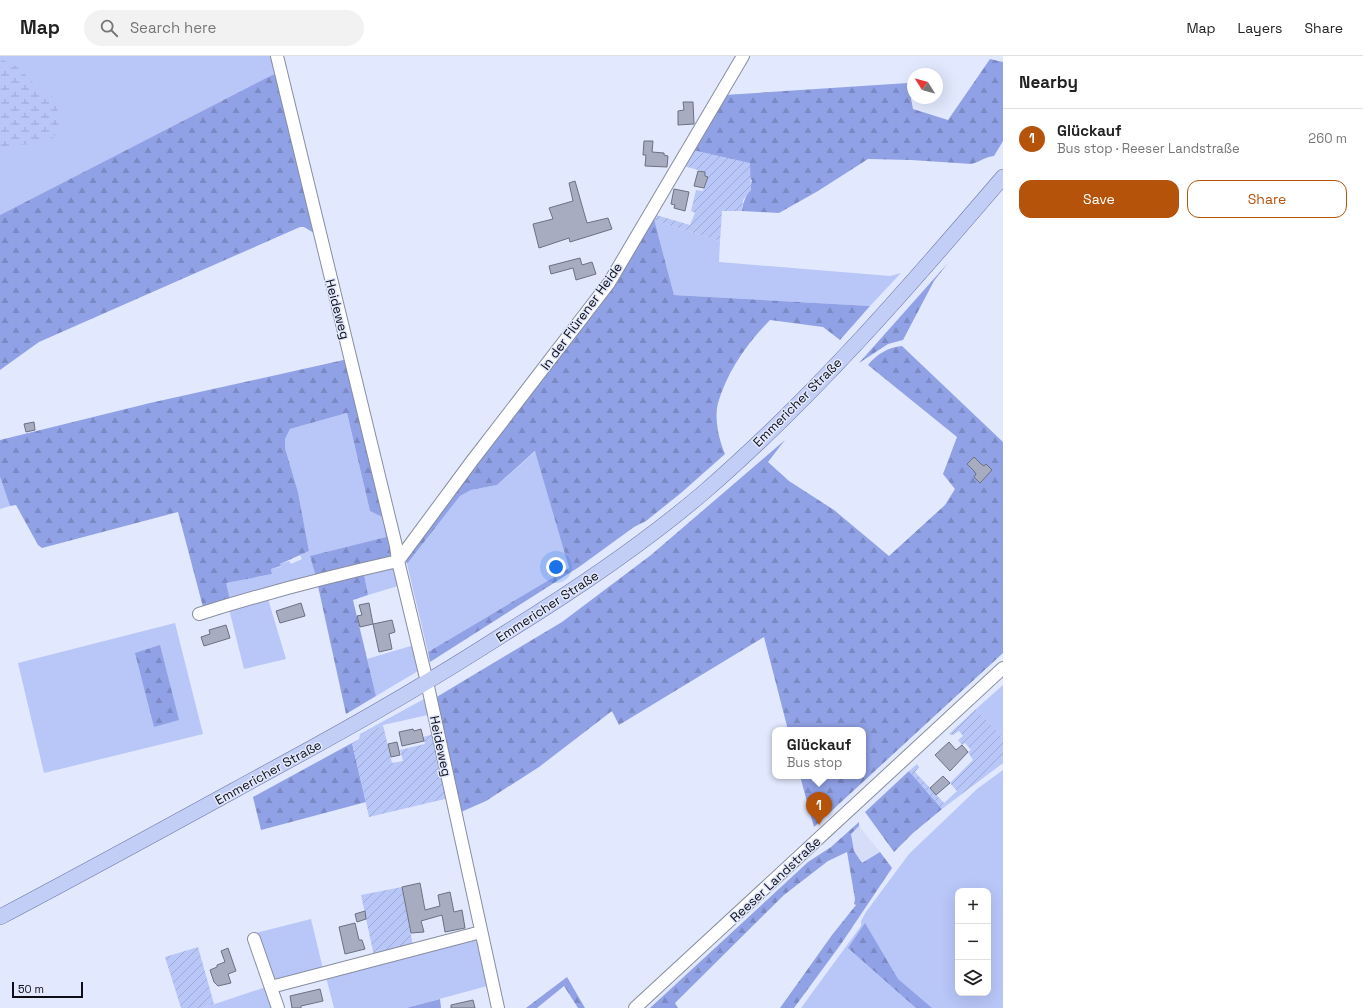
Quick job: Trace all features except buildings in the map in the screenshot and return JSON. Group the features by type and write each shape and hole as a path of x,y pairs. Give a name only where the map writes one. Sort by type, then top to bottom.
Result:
{"main road":[{"name":"Emmericher Straße","path":"0,917 377,712 576,589 639,544 702,493 764,437 819,383 912,282 1003,177"}],"street":[{"name":"Heideweg","path":"277,56 396,546 398,561 427,682 498,1008"},
{"name":"In der Flürener Heide","path":"398,561 472,461 609,283 743,56"},
{"path":"199,614 255,596 326,577 398,561"},
{"name":"Reeser Landstraße","path":"635,1008 1003,668"},
{"path":"271,987 481,932"},
{"path":"254,939 278,1008"}],"shaded area":[{"path":"859,826 880,852 862,863 854,851 851,834"}],"green space":[{"path":"0,56 270,56 275,75 272,75 0,215"},
{"path":"270,56 283,56 351,338 339,339 314,233 304,227 300,227 39,342 0,370 0,215 272,75 275,75"},
{"path":"990,59 1003,62 1003,141 994,156 972,164 868,159 818,191 779,213 742,211 752,180 693,150 725,95 907,83 907,104 912,104 913,109 948,120"},
{"path":"0,60 18,67 34,84 54,99 57,107 58,129 54,137 43,142 0,149"},
{"path":"693,150 750,163 751,190 743,200 742,211 722,211 720,241 658,222 654,219 656,215 690,225 695,213 691,211 696,190 703,191 708,177 705,176 705,172 684,166"},
{"path":"654,219 658,222 720,241 719,262 890,276 901,273 870,306 674,295"},
{"path":"654,219 674,295 870,306 840,340 823,327 770,320 753,338 739,358 722,391 718,403 717,416 718,429 725,454 681,493 646,521 634,527 579,567 430,662 428,652 569,568 535,451 497,485 471,490 460,496 407,564 405,557 611,289"},
{"path":"948,263 934,281 903,340 888,344 859,363"},
{"path":"902,346 1003,442 1003,653 814,827 801,779 866,779 866,727 787,727 764,637 619,725 612,711 539,767 486,801 461,812 435,698 562,622 651,555 785,440 768,462 789,481 834,510 889,556 945,505 955,489 943,474 957,437 868,365 883,352"},
{"path":"348,359 395,555 392,559 316,577 310,556 386,537 382,517 370,511 347,413 290,429 285,439 285,448 298,492 309,551 280,564 281,566 271,569 272,574 226,583 230,600 203,607 178,512 42,548 38,545 16,505 10,506 0,477 0,440 150,403"},
{"path":"347,413 370,511 382,517 386,537 311,556 316,577 230,600 225,583 272,574 271,569 281,567 280,564 289,561 291,564 302,559 300,555 309,551 298,492 285,448 285,439 290,429"},
{"path":"536,451 569,568 428,652 407,564 460,496 471,490 497,485"},
{"path":"0,477 10,506 0,509"},
{"path":"391,568 395,569 398,586 368,595 364,574"},
{"path":"364,574 368,595 353,600 376,696 346,714 318,586"},
{"path":"268,599 286,659 244,669 229,609"},
{"path":"175,623 203,734 44,773 18,663"},
{"path":"160,645 179,720 154,727 135,653"},
{"path":"414,645 418,671 376,696 367,659"},
{"path":"1003,685 1003,738 976,709"},
{"path":"424,699 432,714 383,725 359,739 360,734"},
{"path":"976,709 1003,738 1003,763 942,809 909,771 917,764 919,767 915,772 944,803 957,791 950,783 973,760 968,752 971,750 965,743 962,745 958,740 963,736 959,731 953,735 949,734"},
{"path":"383,725 392,763 403,761 400,750 425,744 423,737 434,734 449,798 369,817 352,743"},
{"path":"352,743 366,802 261,830 253,797"},
{"path":"1003,770 1003,1008 801,1008 861,926 861,921 866,912 909,854 977,789"},
{"path":"909,771 942,809 913,833 894,852 865,812"},
{"path":"859,822 859,826 851,834 854,851 862,863 880,852 892,868 841,944 794,1008 780,1008 832,935 856,905 854,904 855,899 847,852 828,861 784,895 675,1003 678,1008 650,1008 808,862 831,847"},
{"path":"402,887 413,946 374,956 361,895"},
{"path":"311,919 323,969 275,981 272,980 256,933"},
{"path":"865,923 898,979 932,1008 916,1008 848,948"},
{"path":"477,938 487,986 406,1008 334,1008 326,977"},
{"path":"198,947 214,1004 203,1008 181,1008 165,957"},
{"path":"567,977 585,1008 578,1008 564,986 537,1008 526,1008"},
{"path":"266,987 273,1008 203,1008"},
{"path":"440,999 441,1008 406,1008"}],"place":[{"name":"Glückauf","path":"819,825"}]}
